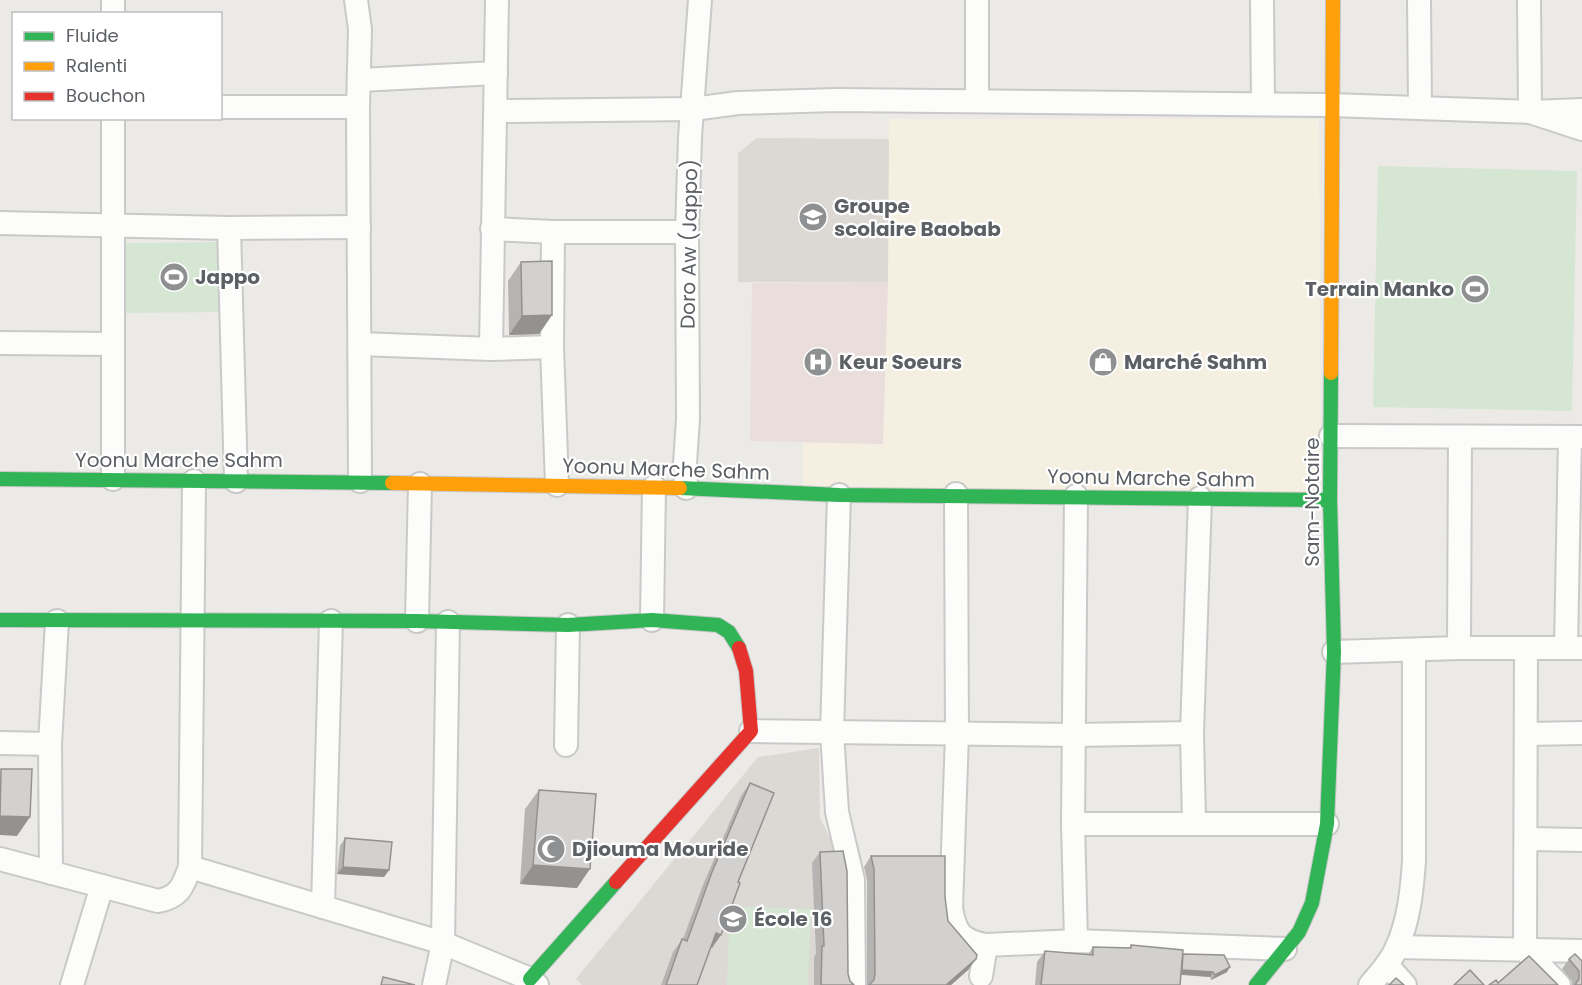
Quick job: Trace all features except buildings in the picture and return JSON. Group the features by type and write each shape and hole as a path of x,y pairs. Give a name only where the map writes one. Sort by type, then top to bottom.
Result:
{"street":[{"path":"356,0 360,29 358,106 360,481"},
{"path":"491,349 496,0"},
{"name":"Doro Aw (Jappo)","path":"686,488 687,231 690,137 700,0"},
{"path":"977,0 977,101"},
{"path":"1262,0 1263,104"},
{"name":"Sam-Notaire","path":"1256,985 1299,932 1312,903 1327,824 1334,652 1330,500 1333,0"},
{"path":"1419,0 1420,107"},
{"path":"1529,0 1530,112"},
{"path":"360,80 496,73"},
{"path":"496,111 693,109 738,103 825,100 1331,105 1530,112 1582,110"},
{"path":"222,107 358,106"},
{"path":"1530,112 1582,129"},
{"path":"113,120 113,479"},
{"path":"0,223 229,228 359,227"},
{"path":"229,228 236,481"},
{"path":"492,229 553,232 687,231"},
{"path":"553,232 552,347 557,485"},
{"path":"0,343 112,344"},
{"path":"360,344 491,349 552,347"},
{"path":"1331,436 1576,437 1574,648 1459,648 1334,652"},
{"path":"1459,648 1460,437"},
{"name":"Yoonu Marche Sahm","path":"0,479 360,481 654,487 839,495 956,494 1330,500"},
{"path":"0,859 158,901 169,899 182,888 190,867 194,481"},
{"path":"417,621 420,484"},
{"path":"652,620 654,487"},
{"path":"956,494 957,734 951,908 953,923 963,938 972,943 986,945 1076,941 1285,950"},
{"path":"839,495 832,732 837,812 853,880 854,985"},
{"path":"1076,496 1073,824 1076,941"},
{"path":"1194,822 1192,733 1200,498"},
{"path":"0,620 417,621 568,625 652,620 718,625 731,632 742,653 751,731 533,982 443,943 190,867"},
{"path":"51,873 50,744 57,621"},
{"path":"324,907 331,621"},
{"path":"434,985 443,943 448,622"},
{"path":"567,745 568,625"},
{"path":"1526,648 1525,950 1559,985"},
{"path":"1370,985 1392,956 1408,911 1414,861 1414,650"},
{"path":"751,731 1074,735 1192,733"},
{"path":"1526,734 1582,733"},
{"path":"0,743 50,744"},
{"path":"1073,824 1194,822 1327,824"},
{"path":"1526,839 1582,840"},
{"path":"72,985 102,886"},
{"path":"981,982 986,945"},
{"path":"1392,956 1525,950 1582,951"},
{"path":"1392,956 1405,985"}],"shaded area":[{"name":"Marché Sahm","path":"889,119 1319,119 1321,496 803,491 803,442 883,444"},
{"name":"Groupe scolaire Baobab","path":"757,138 889,139 888,282 738,282 738,153"},
{"name":"Keur Soeurs","path":"888,282 883,444 750,441 752,283"},
{"name":"École 16","path":"819,748 820,818 841,860 842,985 582,985 576,979 758,757"}],"green space":[{"name":"Terrain Manko","path":"1378,166 1577,171 1572,411 1373,407"},
{"name":"Jappo","path":"222,242 223,312 126,313 126,243"},
{"path":"730,906 811,909 808,985 727,985"}],"traffic: fast":[{"path":"1256,985 1299,932 1312,903 1327,824 1334,652 1330,500 1331,373"},
{"path":"0,479 392,483"},
{"path":"680,488 839,495 1330,500"},
{"path":"0,620 417,621 568,625 652,620 718,625 729,632 739,648"},
{"path":"530,979 616,882"}],"traffic: slow":[{"path":"1331,373 1333,0"},
{"path":"392,483 680,488"}],"traffic: jam":[{"path":"616,882 751,731 746,671 739,648"}],"place":[{"name":"Groupe scolaire Baobab","path":"813,217"},
{"name":"Jappo","path":"174,277"},
{"name":"Terrain Manko","path":"1475,289"},
{"name":"Keur Soeurs","path":"818,362"},
{"name":"Marché Sahm","path":"1103,362"},
{"name":"Djiouma Mouride","path":"551,849"},
{"name":"École 16","path":"733,919"}]}
